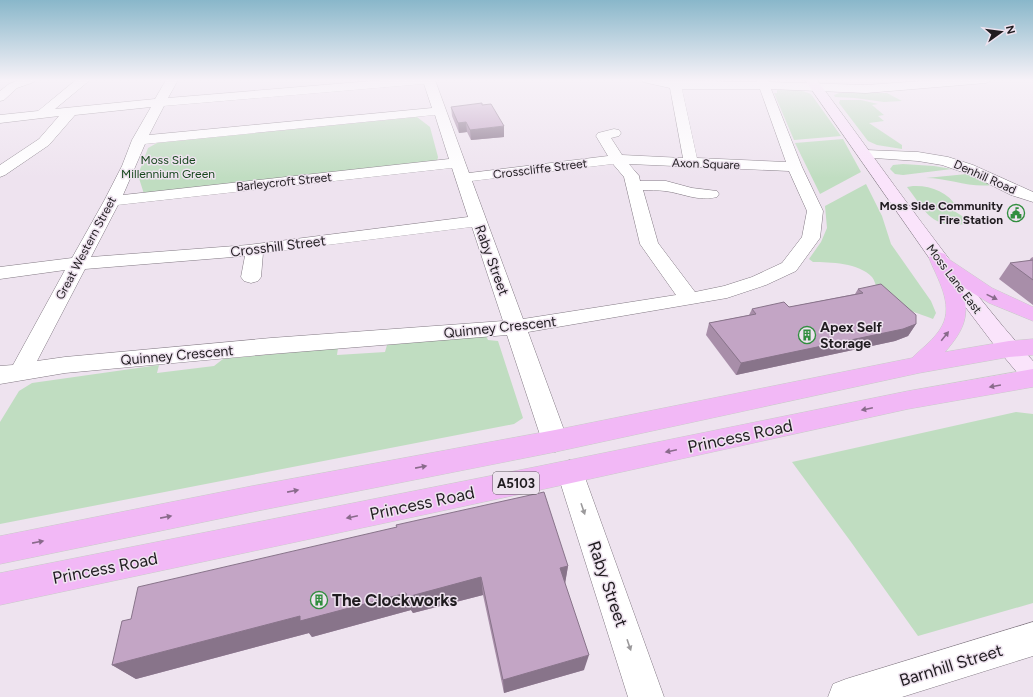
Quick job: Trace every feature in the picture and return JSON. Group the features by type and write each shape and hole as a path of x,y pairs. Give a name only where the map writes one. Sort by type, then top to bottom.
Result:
{"highway":[{"path":"938,258 959,276 990,297 1033,314"},
{"path":"918,365 954,325 956,307 951,288 938,258"},
{"name":"A5103","path":"0,550 555,441 918,365 1021,348"},
{"name":"Princess Road","path":"0,589 570,472 908,400 1033,377"}],"main road":[{"name":"Moss Lane East","path":"835,113 938,258 1021,348 1033,377"}],"street":[{"path":"0,119 60,113"},
{"path":"3,168 44,142 70,113"},
{"name":"Great Western Street","path":"8,378 77,264 112,201 129,166 139,140 154,113"},
{"path":"139,140 424,113"},
{"name":"Raby Street","path":"441,113 460,171 517,327 555,441"},
{"path":"680,113 691,164"},
{"name":"Quinney Crescent","path":"8,378 66,365 271,346 517,327 727,292 759,281 789,267 811,238 814,211 774,113"},
{"path":"614,133 603,136 616,159 631,176 649,244 690,299"},
{"name":"Denhill Road","path":"865,154 912,156 947,161 969,168 1011,189 1033,197"},
{"name":"Axon Square","path":"616,159 691,164 795,167"},
{"name":"Crosscliffe Street","path":"460,171 616,159"},
{"name":"Barleycroft Street","path":"112,201 460,171"},
{"path":"633,185 666,186 694,198 711,194"},
{"name":"Crosshill Street","path":"0,273 77,264 255,249 478,221"},
{"path":"251,277 255,249"},
{"name":"Raby Street","path":"570,472 646,697"},
{"name":"Barnhill Street","path":"846,697 1033,640"}],"green space":[{"path":"782,113 824,113 841,136 794,140"},
{"path":"846,113 881,113 884,115 878,116 884,121 869,123 902,145 902,149 877,145 868,141"},
{"name":"Moss Side Millennium Green","path":"417,117 430,127 438,157 437,161 144,194 138,175 148,148 157,143"},
{"path":"843,139 861,172 820,194 795,143"},
{"path":"903,164 952,169 903,175 895,174 890,169 893,165"},
{"path":"967,174 992,185 984,186 926,178"},
{"path":"866,184 882,216 891,244 931,301 936,313 933,319 891,303 879,291 872,277 860,269 844,264 813,262 809,259 821,242 827,228 825,206"},
{"path":"913,186 938,190 949,197 957,207 951,209 973,223 948,224 933,218 921,206 907,187"},
{"path":"486,336 488,340 498,341 523,418 514,424 0,524 0,422 19,391 32,383 159,365 157,373 214,366 223,359 338,348 337,355 385,352 387,345"},
{"path":"1016,412 1033,414 1033,603 918,636 792,462"}],"building":[{"path":"453,113 496,113 504,126 470,130 466,122 458,123"},
{"path":"1033,260 1033,280 1010,263"},
{"name":"Apex Self Storage","path":"881,284 916,315 916,324 903,329 741,363 709,323 756,314 752,309 784,302 789,307 863,293 858,289"},
{"name":"The Clockworks","path":"544,492 568,566 560,568 589,655 503,680 481,577 407,597 406,593 300,621 300,616 112,665 122,621 131,619 138,587 397,527 396,525"}],"place":[{"name":"Moss Side Community Fire Station","path":"1016,213"},
{"name":"Apex Self Storage","path":"807,335"},
{"name":"The Clockworks","path":"319,600"}]}
